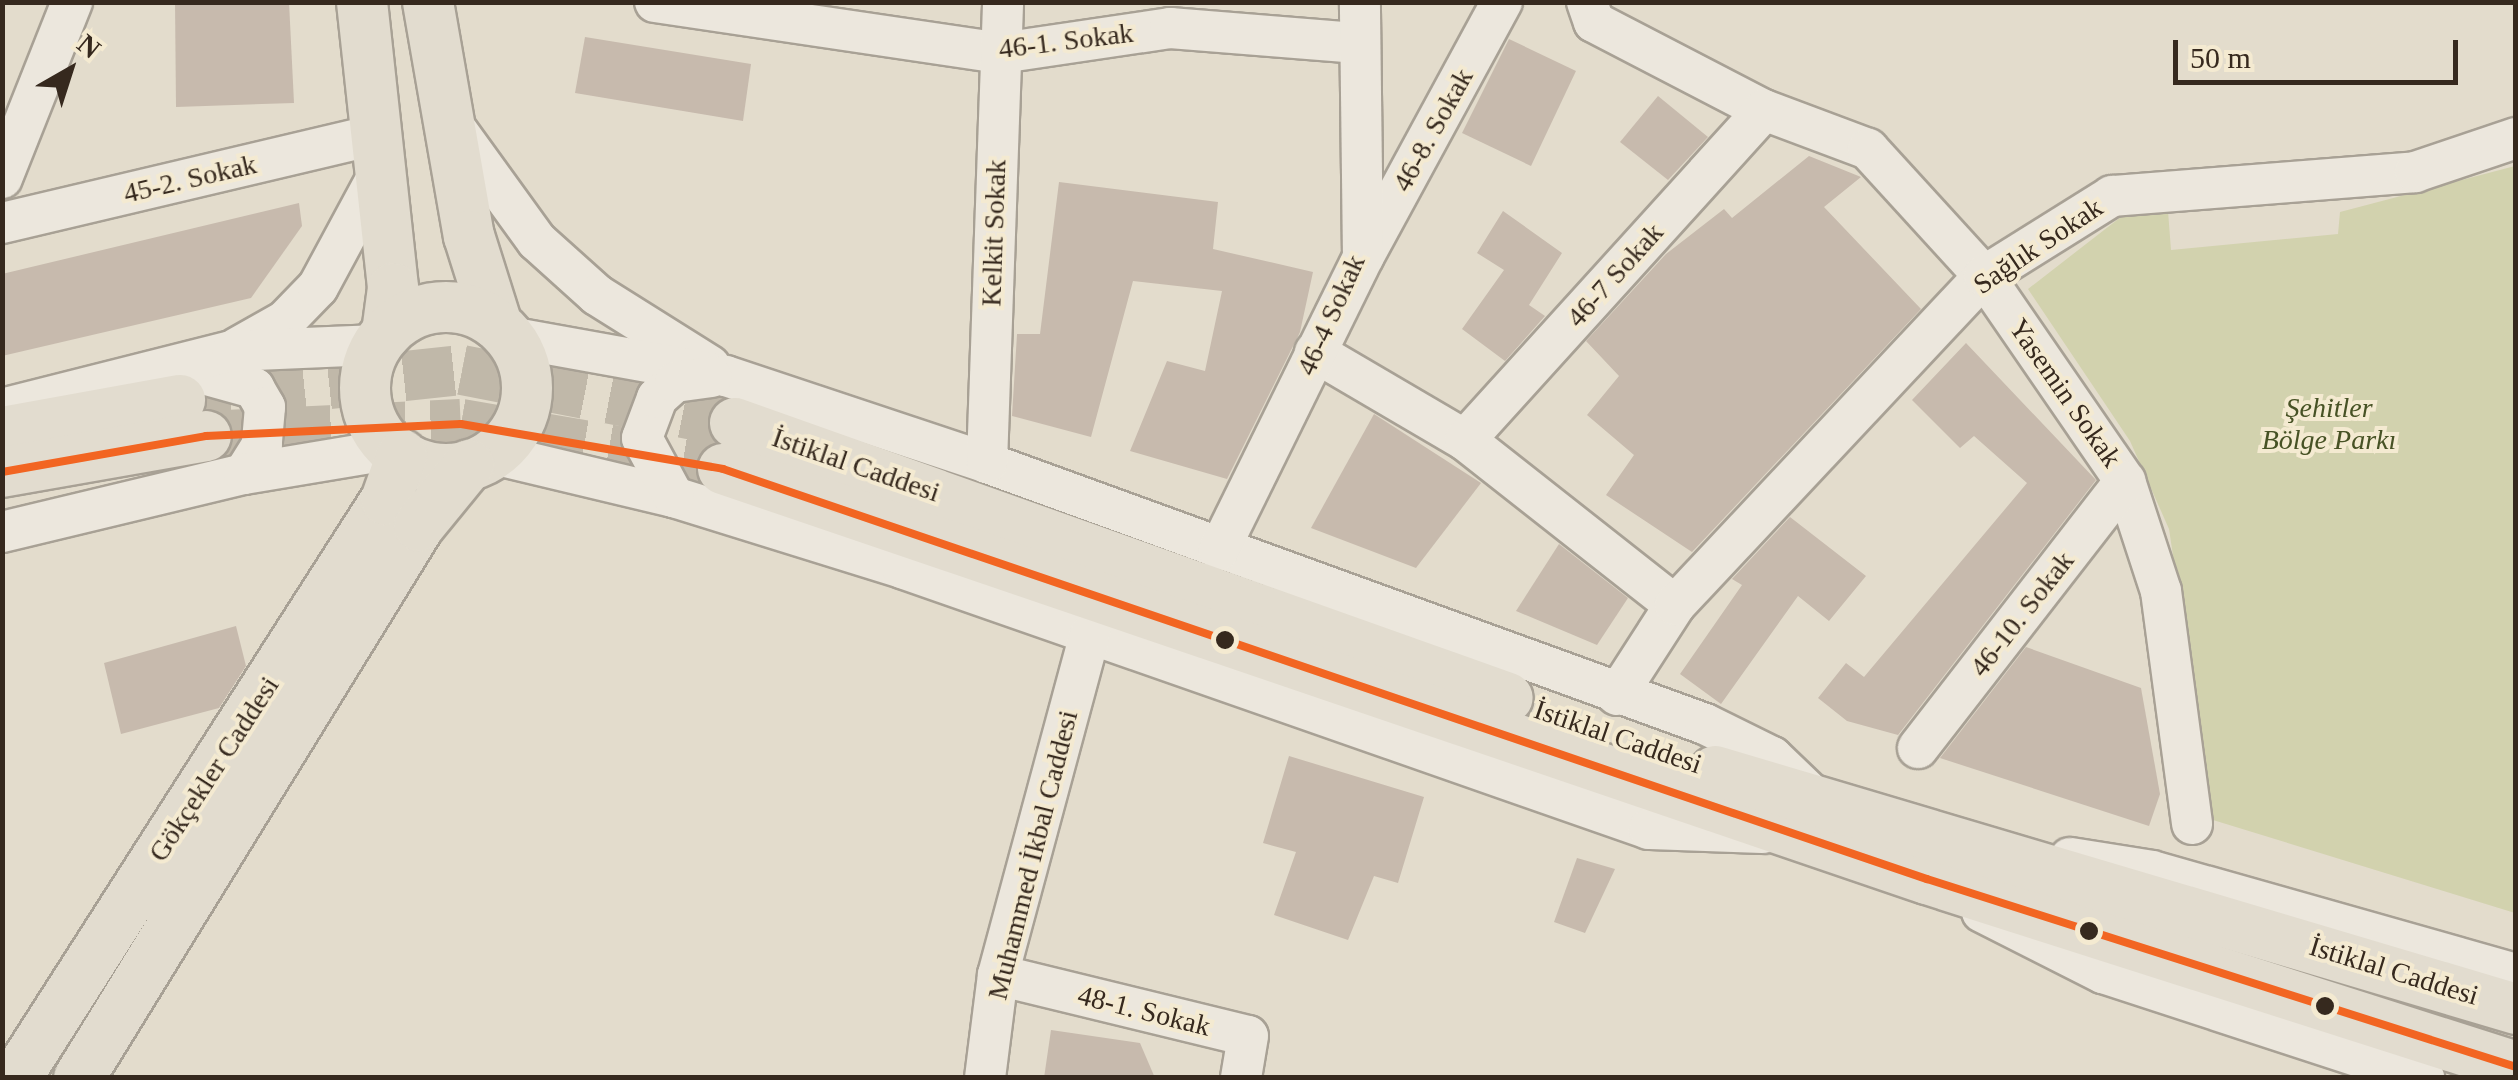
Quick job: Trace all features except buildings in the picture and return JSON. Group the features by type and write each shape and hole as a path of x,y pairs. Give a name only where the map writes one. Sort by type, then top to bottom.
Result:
{"main road":[{"path":"362,2 393,288 366,395 398,452 437,468 481,460 519,424 527,395 503,331 443,111 428,2"},
{"path":"382,339 440,308 503,331"},
{"path":"2,432 185,402"},
{"path":"2,472 185,402"},
{"name":"İstiklal Caddesi","path":"729,446 1937,862 2516,1067"},
{"name":"Gökçekler Caddesi","path":"16,1078 386,500 398,452"},
{"name":"Gökçekler Caddesi","path":"79,1078 419,526 481,460"},
{"name":"İstiklal Caddesi","path":"1937,862 2516,1009"}],"street":[{"path":"2,178 72,2"},
{"name":"46-1. Sokak","path":"656,2 1001,53 1170,28 1358,42"},
{"name":"Kelkit Sokak","path":"986,463 1003,2"},
{"name":"46-4 Sokak","path":"1219,550 1363,258 1360,2"},
{"name":"46-8. Sokak","path":"1363,258 1502,2"},
{"name":"Yasemin Sokak","path":"1586,2 1594,22 1764,110 1868,149 1984,276 2125,481 2161,591 2192,824"},
{"name":"46-7 Sokak","path":"1465,440 1764,110"},
{"path":"443,111 537,241 597,295 726,376"},
{"name":"Sağlık Sokak","path":"1617,695 1676,606 1984,276 2112,196 2415,172 2516,138"},
{"path":"2,409 185,402 232,351 285,321 318,287 379,152"},
{"name":"45-2. Sokak","path":"2,223 379,152"},
{"path":"481,460 674,497 1090,634 1649,829 1808,820 1772,757 1617,695 986,463 726,376 503,331"},
{"path":"232,351 382,339"},
{"path":"1315,352 1465,440 1676,606"},
{"path":"185,402 210,370 254,388 265,406 262,444 244,474"},
{"path":"674,497 642,438 657,398 675,382 726,376"},
{"path":"2,532 244,474 398,452"},
{"name":"46-10. Sokak","path":"1918,748 2125,481"},
{"name":"Muhammed İkbal Caddesi","path":"984,1078 998,976 1090,634"},
{"path":"1937,862 2152,871 2516,974"},
{"path":"1937,862 2103,973 2424,1078"},
{"name":"48-1. Sokak","path":"998,976 1248,1036 1241,1078"}],"green space":[{"name":"Şehitler Bölge Parkı","path":"2515,166 2515,913 2213,820 2169,529 2130,441 2028,289 2126,213 2168,211 2171,250 2338,234 2340,212"}],"tunnel":[{"path":"180,400 462,370 735,423"},
{"path":"206,436 461,424 723,469"}],"transit line":[{"path":"2,472 206,436 461,424 723,469 1927,879 2516,1067"}]}
